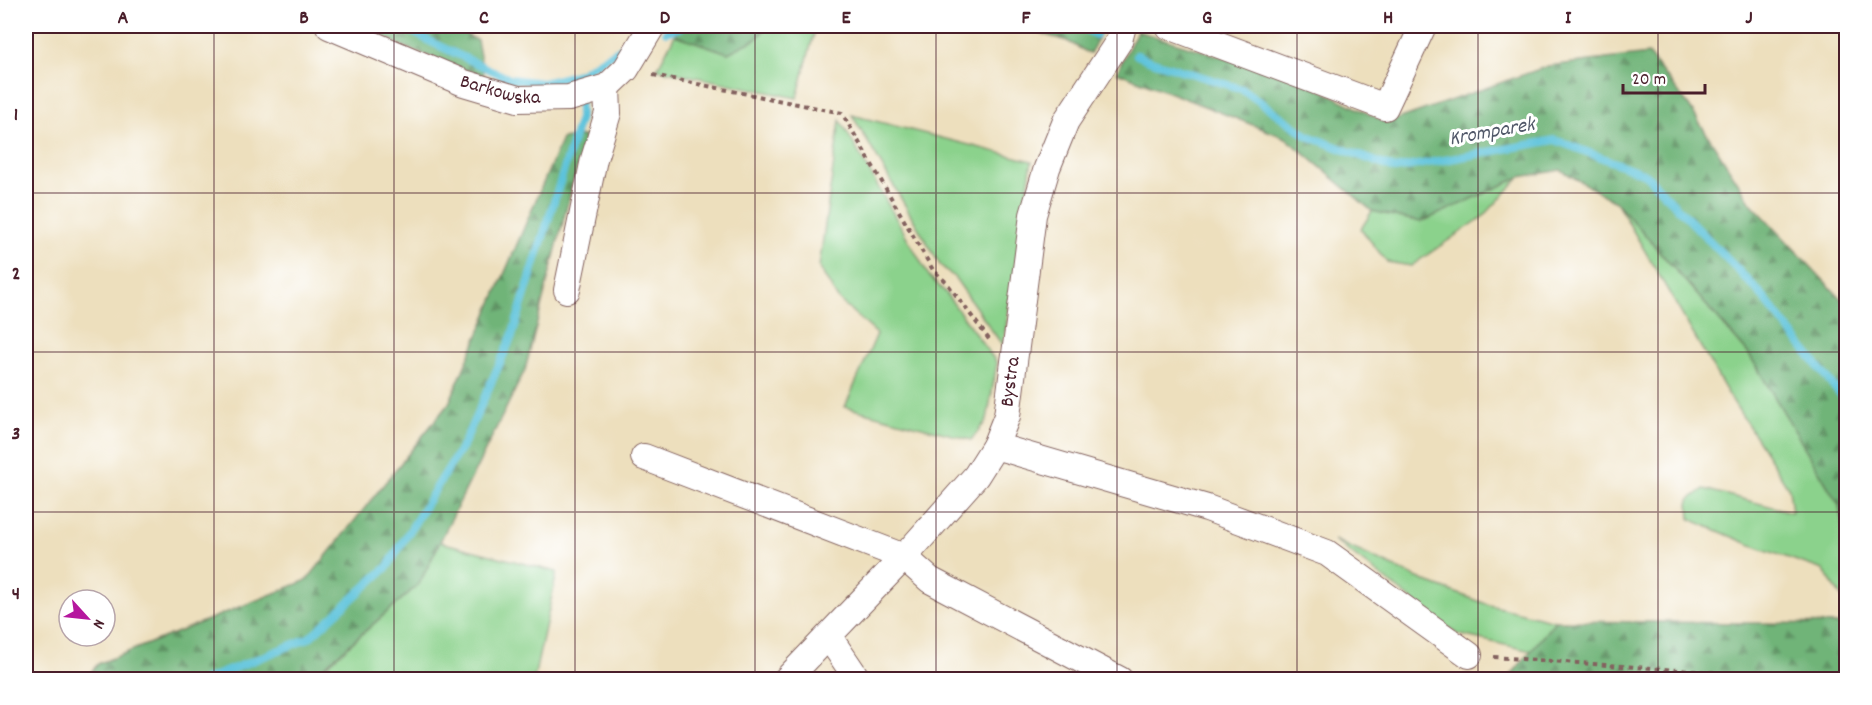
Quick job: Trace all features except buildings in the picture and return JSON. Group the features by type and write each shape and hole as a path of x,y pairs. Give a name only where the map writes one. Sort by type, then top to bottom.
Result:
{"street":[{"name":"Barkowska","path":"329,26 474,86 518,99 569,98 601,89"},
{"path":"567,290 594,159 608,113 601,89 626,69 652,26"},
{"name":"Bystra","path":"786,680 904,557 976,476 995,446 1007,416 1033,215 1047,168 1066,121 1119,41 1123,26"},
{"path":"1169,26 1385,107 1423,26"},
{"path":"995,446 1208,508 1327,553 1469,655"},
{"path":"644,457 904,557 930,580 1120,680"},
{"path":"829,637 858,680"}],"path":[{"path":"626,69 842,113 933,270 947,283 993,345 1014,359"},
{"path":"1469,655 1819,680"}],"green space":[{"path":"360,26 450,26 477,40 484,77 407,48"},
{"path":"680,26 768,26 756,39 728,53 675,35"},
{"path":"768,26 816,26 797,98 657,69 675,35 728,53 756,39"},
{"path":"1014,26 1104,26 1090,54 1067,41"},
{"path":"1137,31 1303,81 1387,123 1548,66 1648,54 1689,106 1751,203 1846,304 1846,546 1839,505 1749,354 1617,203 1561,170 1520,177 1421,222 1372,211 1286,138 1117,72"},
{"path":"852,115 1032,161 1003,346 955,278 940,265"},
{"path":"840,120 929,276 945,292 997,363 987,420 971,440 845,407 877,334 838,299 819,267"},
{"path":"585,136 525,370 419,584 310,679 85,679 98,664 307,580 449,403 562,139"},
{"path":"1520,177 1484,216 1411,266 1387,262 1361,229 1372,211 1421,222"},
{"path":"1617,203 1749,354 1839,505 1846,546 1846,603 1823,570 1751,545 1690,519 1689,500 1704,489 1792,512 1789,489 1727,392"},
{"path":"1334,540 1429,583 1489,605 1555,621 1531,651 1457,634"},
{"path":"440,542 557,572 534,679 310,680 419,584"},
{"path":"1555,621 1846,624 1846,679 1508,679"}],"waterway":[{"name":"Kromparek","path":"402,26 510,79 543,83 579,74 633,41"},
{"path":"666,32 685,26"},
{"name":"Kromparek","path":"1080,26 1096,35"},
{"name":"Kromparek","path":"1137,55 1242,89 1308,136 1395,169 1555,140 1645,174 1760,293 1838,392 1846,399"},
{"path":"205,680 309,638 388,566 464,443 512,336 580,118 579,74"}]}
